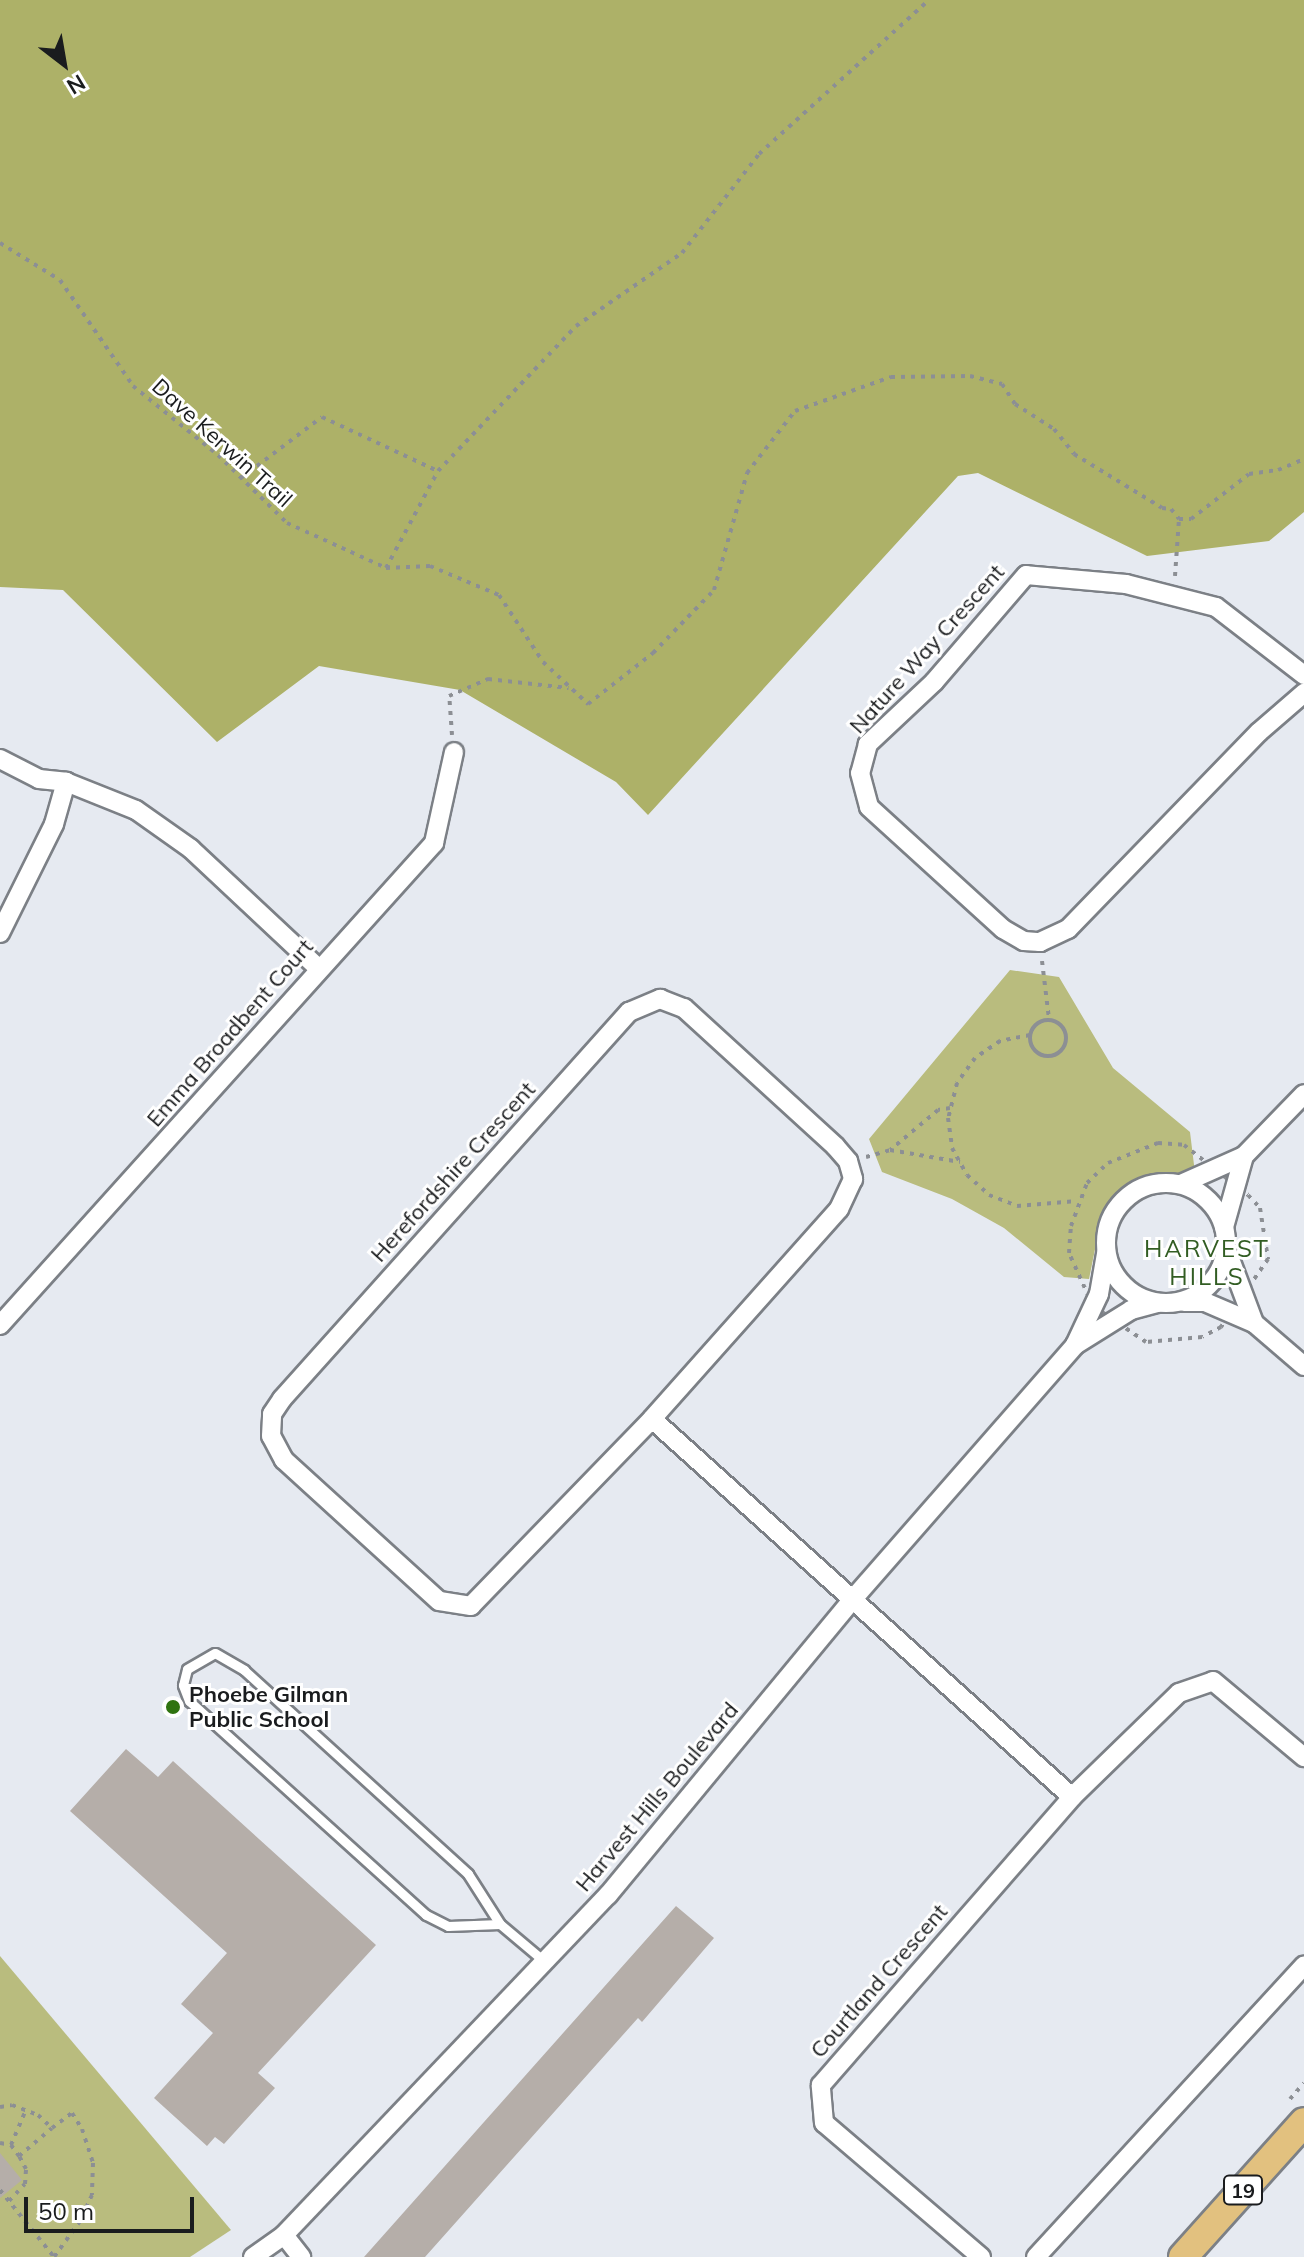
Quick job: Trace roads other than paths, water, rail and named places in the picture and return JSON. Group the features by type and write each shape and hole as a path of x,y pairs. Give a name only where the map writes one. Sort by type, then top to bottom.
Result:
{"main road":[{"name":"19","path":"1183,2257 1304,2122"}],"street":[{"name":"Nature Way Crescent","path":"1304,675 1216,607 1126,584 1026,575 934,682 868,744 860,773 869,807 1003,929 1024,941 1040,942 1068,929 1259,732 1304,693"},
{"name":"Emma Broadbent Court","path":"0,1325 318,968 434,843 454,752"},
{"path":"0,759 39,779 66,782 136,810 191,849 318,968"},
{"path":"0,933 54,824 66,782"},
{"name":"Herefordshire Crescent","path":"660,999 684,1008 835,1146 848,1161 853,1179 839,1209 652,1419 471,1606 439,1601 284,1460 271,1436 272,1414 282,1399 629,1012 660,999"},
{"path":"1304,1094 1244,1156 1218,1171 1181,1184 1160,1182 1126,1197 1113,1213 1106,1254 1120,1283 1157,1303 1205,1302 1231,1312 1254,1323 1304,1366"},
{"path":"1244,1156 1224,1227 1226,1248 1254,1323"},
{"path":"1181,1184 1208,1200 1224,1227"},
{"path":"1178,1302 1213,1280 1226,1248"},
{"name":"Harvest Hills Boulevard","path":"1075,1345 1093,1306 1106,1254"},
{"name":"Harvest Hills Boulevard","path":"253,2257 284,2235 608,1895 853,1599 1075,1345 1111,1322 1157,1303"},
{"path":"652,1419 1072,1797"},
{"name":"Courtland Crescent","path":"981,2257 824,2123 821,2085 1072,1797 1155,1711 1193,1684 1213,1681 1304,1757"},
{"path":"1036,2257 1304,1966"},
{"path":"284,2235 301,2257"}],"lane":[{"path":"500,1924 448,1926 426,1915 189,1701 183,1685 187,1669 215,1653 244,1670 468,1874 500,1924 544,1961"}],"place":[{"name":"Phoebe Gilman Public School","path":"173,1707"}],"district":[{"name":"HARVEST HILLS","path":"1207,1263"}]}
